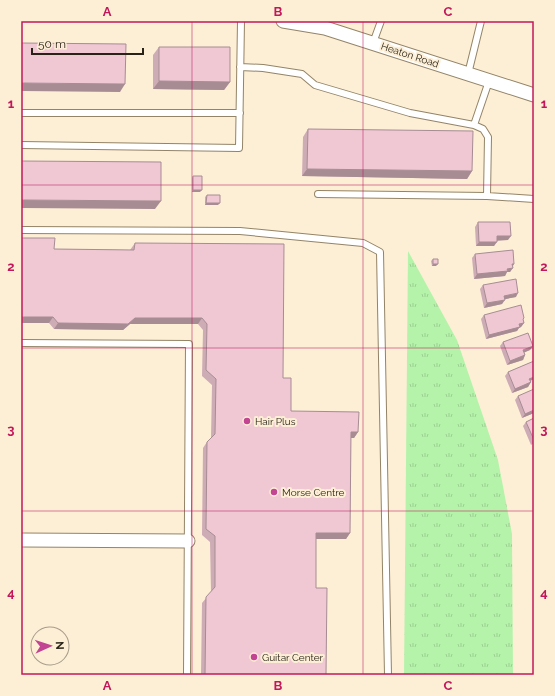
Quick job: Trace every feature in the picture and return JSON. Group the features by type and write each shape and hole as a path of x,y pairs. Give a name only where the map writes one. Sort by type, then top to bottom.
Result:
{"street":[{"name":"Heaton Road","path":"283,21 325,28 534,95"},
{"path":"21,540 188,541"}],"lane":[{"path":"21,145 239,148 241,21"},
{"path":"373,43 381,21"},
{"path":"468,74 482,21"},
{"path":"240,66 302,74 315,86 410,113 474,125 483,129 488,137 487,196"},
{"path":"474,125 490,81"},
{"path":"21,113 240,113"},
{"path":"318,194 487,196 534,199"},
{"path":"21,230 240,231 363,243 380,252 388,675"},
{"path":"21,343 189,344 187,675"}],"green space":[{"path":"408,251 457,340 498,460 512,534 513,675 404,675"}],"building":[{"path":"21,43 126,44 125,84 21,83"},
{"path":"159,47 230,47 230,82 159,81"},
{"path":"308,129 473,131 472,171 307,169"},
{"path":"21,161 161,162 161,201 21,200"},
{"path":"193,176 202,176 202,190 193,190"},
{"path":"207,195 220,195 220,203 206,203"},
{"path":"478,222 510,222 511,236 497,236 497,242 479,242"},
{"name":"Morse Centre","path":"21,238 55,238 54,249 134,250 135,243 284,244 283,378 291,378 291,411 359,412 358,432 351,432 350,533 316,533 316,588 327,588 326,675 205,675 206,597 215,587 215,536 206,529 207,442 215,434 216,379 206,370 207,324 202,318 135,318 128,324 58,323 53,317 21,317"},
{"path":"513,250 513,268 507,269 508,271 477,274 475,254"},
{"path":"433,259 438,259 438,264 433,264"},
{"path":"516,279 518,293 504,296 505,300 487,303 483,285"},
{"path":"521,305 524,323 519,324 520,327 489,335 484,315"},
{"path":"528,333 533,346 523,350 525,355 510,361 503,342"},
{"path":"534,361 534,377 529,379 531,382 515,389 508,372"},
{"path":"534,389 534,410 525,414 518,396"},
{"path":"534,418 534,440 526,422"}],"place":[{"name":"Hair Plus","path":"247,421"},
{"name":"Morse Centre","path":"274,492"},
{"name":"Guitar Center","path":"254,657"}]}
